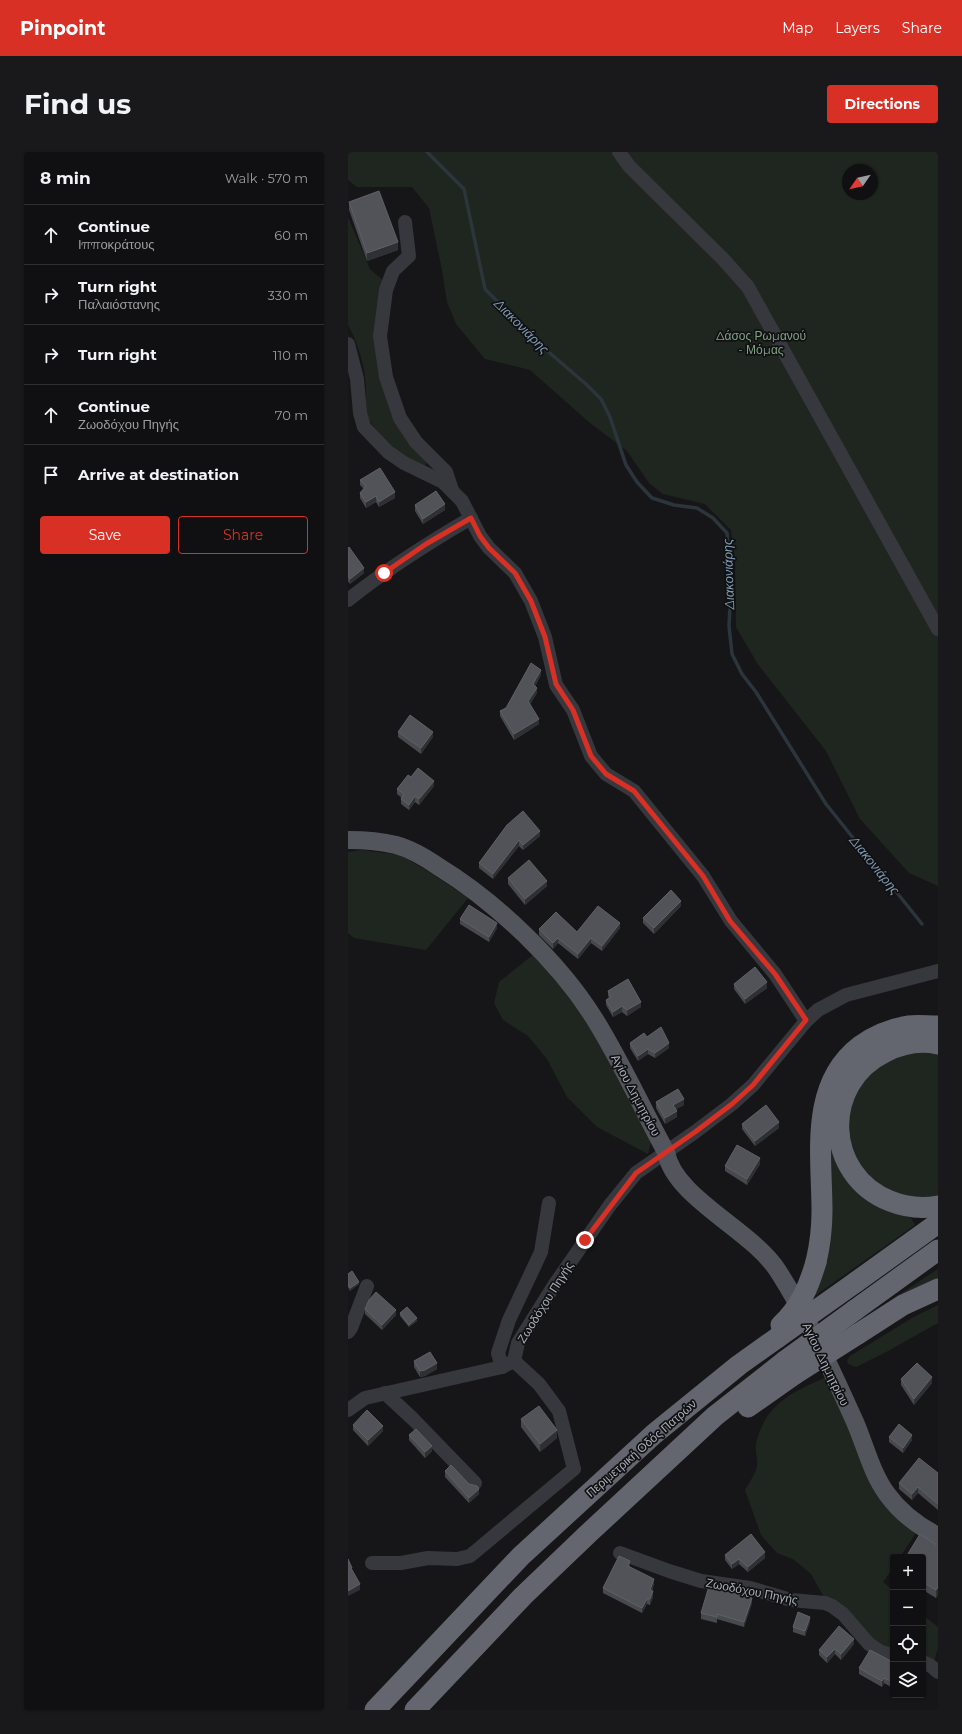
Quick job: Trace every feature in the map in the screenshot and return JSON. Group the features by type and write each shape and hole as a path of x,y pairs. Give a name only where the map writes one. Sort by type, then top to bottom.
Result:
{"highway":[{"path":"776,1334 802,1300 816,1262 822,1222 821,1122 828,1090 833,1078 847,1059 872,1037 908,1026 938,1026"},
{"path":"938,1044 905,1044 884,1052 866,1063 852,1080 845,1092 840,1108 839,1123 843,1154 850,1169 861,1183 883,1198 897,1204 919,1208 938,1206"},
{"path":"776,1334 856,1282 938,1223"},
{"name":"Περιμετρική Οδός Πατρών","path":"415,1710 523,1596 655,1470 715,1416 790,1368 855,1310 938,1250"},
{"path":"790,1368 858,1334 903,1305 938,1289"},
{"name":"Περιμετρική Οδός Πατρών","path":"375,1710 521,1556 654,1434 776,1334"}],"main road":[{"name":"Αγίου Δημητρίου","path":"348,840 372,840 397,845 425,858 461,880 518,928 567,981 594,1019 666,1152 668,1163 691,1192 746,1236 772,1263 790,1292 830,1370 886,1493 907,1516 938,1536"}],"street":[{"path":"620,152 629,166 723,259 748,287 938,628"},
{"path":"405,222 409,256 393,271 386,290 380,336 386,377 400,418 416,442 446,472 452,490"},
{"path":"348,344 356,372 360,413 364,427 388,452 404,463 443,482 462,501 480,536 489,548 515,573 531,601 545,637 556,684 573,710 591,756 606,774 634,791 703,876 730,921 775,974 806,1020"},
{"path":"348,600 414,552 471,518"},
{"name":"Ζωοδόχου Πηγής","path":"507,1365 532,1319 589,1234 636,1173 732,1104 753,1085 806,1020 818,1010 846,995 938,971"},
{"path":"372,1563 401,1563 428,1558 458,1559 470,1556 574,1469 559,1411 539,1384 507,1365 498,1353 509,1320 541,1252 549,1203"},
{"path":"348,1332 351,1328 367,1286"},
{"path":"348,1410 362,1399 507,1365"},
{"path":"385,1393 413,1419 475,1483"},
{"name":"Ζωοδόχου Πηγής","path":"620,1553 668,1571 701,1581 750,1588 792,1600 825,1603 843,1614 869,1644 881,1652 890,1654"},
{"path":"926,1664 938,1672"}],"green space":[{"name":"Δάσος Ρωμανού - Μόμας","path":"348,152 938,152 938,886 909,873 860,819 826,751 757,663 736,627 735,560 731,530 705,504 663,494 649,483 627,451 590,423 530,370 485,359 456,324 447,302 429,208 412,187 357,187 348,180"},
{"path":"348,217 370,269 384,281 382,377 427,462 425,466 396,451 373,426 367,413 363,363 358,347 348,325"},
{"path":"361,850 401,855 468,898 426,950 354,938 348,933 348,852"},
{"path":"534,954 580,1007 652,1138 648,1154 597,1127 567,1097 547,1059 528,1036 503,1020 494,1003 499,982"},
{"path":"909,1052 938,1052 938,1200 900,1197 873,1183 852,1154 847,1111 852,1097 873,1068"},
{"path":"830,1140 894,1213 911,1218 915,1225 809,1300"},
{"path":"938,1269 938,1279 844,1331"},
{"path":"938,1305 938,1323 856,1367 848,1364 847,1360 850,1356 912,1318"},
{"path":"829,1376 867,1462 918,1530 902,1554 890,1554 890,1572 883,1582 890,1588 890,1652 882,1650 824,1597 811,1574 793,1559 777,1553 761,1535 745,1490 756,1469 756,1444 760,1430 766,1418 783,1400 804,1387"},
{"path":"926,1617 938,1627 938,1648 934,1662 926,1659"}],"building":[{"path":"379,191 398,242 367,253 349,202"},
{"path":"380,468 395,492 379,502 376,496 366,502 360,493 366,486 360,480"},
{"path":"436,491 445,504 423,519 415,505"},
{"path":"349,547 364,568 350,579 348,576"},
{"path":"531,663 541,670 533,684 537,688 528,701 539,719 514,734 500,711 506,708"},
{"path":"410,715 433,732 421,748 398,732"},
{"path":"418,768 434,781 419,799 415,796 409,805 401,799 404,794 397,789 408,775 411,777"},
{"path":"523,811 540,831 523,845 519,840 493,874 479,863 507,825"},
{"path":"529,860 547,881 525,899 508,878"},
{"path":"671,890 681,901 654,928 643,918"},
{"path":"469,905 497,923 489,937 460,919"},
{"path":"598,906 620,923 602,946 591,938 578,954 558,938 553,943 539,929 556,912 577,932"},
{"path":"755,967 767,982 745,999 734,984"},
{"path":"628,979 641,1002 627,1010 622,1006 613,1012 606,1000 611,997 608,991"},
{"path":"661,1027 669,1043 655,1053 648,1049 638,1056 630,1043 644,1033 647,1037"},
{"path":"678,1089 684,1099 673,1105 677,1111 665,1118 656,1102"},
{"path":"766,1105 779,1122 755,1141 742,1124"},
{"path":"737,1145 760,1158 747,1179 725,1166"},
{"path":"352,1271 359,1282 350,1288 348,1284 348,1274"},
{"path":"376,1292 396,1310 382,1325 365,1309 369,1300"},
{"path":"407,1307 417,1318 409,1325 400,1313"},
{"path":"430,1352 437,1363 425,1370 420,1371 414,1361"},
{"path":"917,1363 932,1377 914,1399 901,1379"},
{"path":"539,1406 557,1430 540,1444 521,1419"},
{"path":"367,1410 383,1426 368,1440 353,1425"},
{"path":"899,1424 912,1435 903,1448 889,1437"},
{"path":"416,1429 432,1446 425,1452 409,1435"},
{"path":"919,1458 938,1473 938,1504 918,1487 912,1494 899,1483"},
{"path":"451,1465 469,1484 477,1486 479,1489 469,1498 445,1471"},
{"path":"751,1534 765,1552 748,1567 739,1559 732,1564 725,1555"},
{"path":"920,1534 938,1546 938,1587 936,1590 926,1584 926,1554 908,1554"},
{"path":"619,1556 630,1561 628,1566 654,1579 650,1590 653,1591 650,1599 647,1599 642,1608 603,1588"},
{"path":"348,1559 360,1584 348,1591"},
{"path":"709,1586 752,1598 744,1622 717,1614 717,1617 701,1613"},
{"path":"798,1612 810,1617 805,1631 793,1627"},
{"path":"839,1626 854,1639 841,1654 835,1649 827,1657 819,1650"},
{"path":"870,1650 890,1660 890,1681 884,1678 882,1681 859,1668"}],"waterway":[{"name":"Διακονιάρης","path":"427,152 464,189 485,289 537,342 601,399 610,417 626,465 637,482 652,498 674,505 697,508 713,518 727,533 731,586 729,626 732,654 742,674 756,692 826,804 922,924"}],"route":[{"path":"384,573 426,544 471,518 480,536 489,548 515,573 531,601 545,637 556,684 573,710 591,756 606,774 634,791 703,876 730,921 775,974 806,1020 753,1085 732,1104 636,1173 610,1205 585,1240"}]}
